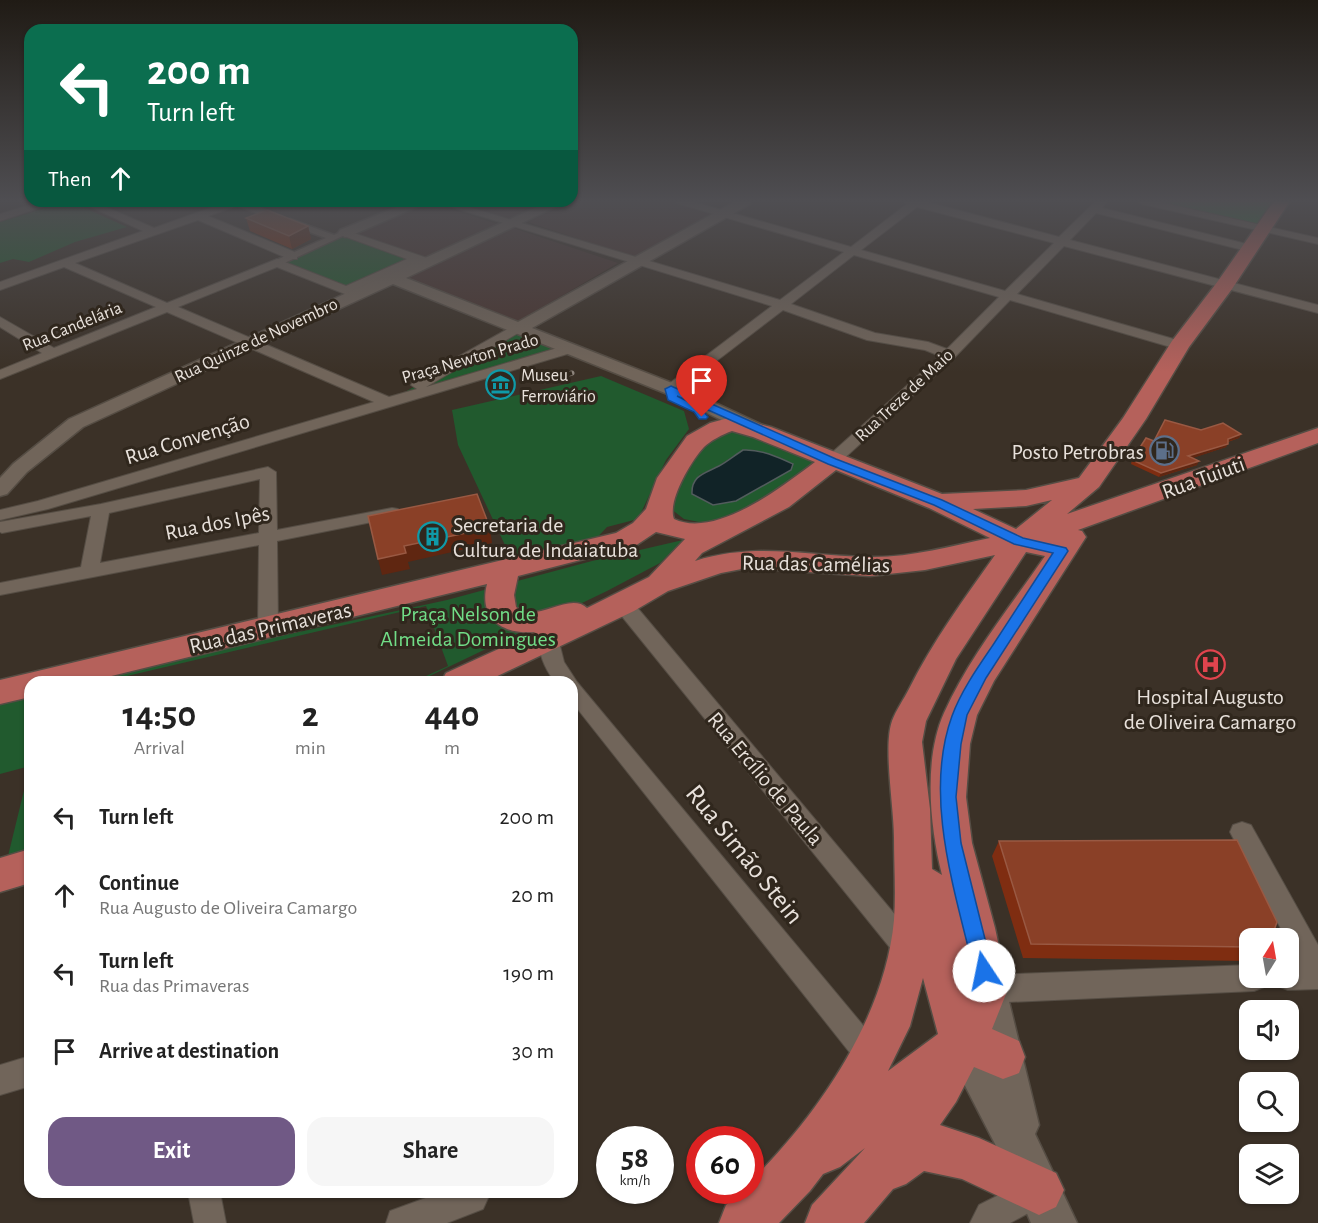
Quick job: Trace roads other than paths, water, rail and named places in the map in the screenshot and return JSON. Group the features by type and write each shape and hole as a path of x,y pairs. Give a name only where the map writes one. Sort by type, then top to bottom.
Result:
{"main road":[{"path":"1039,1190 983,1050 944,980 912,809 905,742 909,721 942,655 1019,541 1090,482 1134,419 1179,345 1244,258"},
{"path":"696,441 718,428 732,424 762,432 938,502 1019,541 1061,551"},
{"name":"Rua Tuiuti","path":"1087,517 1318,435"},
{"name":"Rua das Primaveras","path":"64,676 625,540 643,529 658,512 670,478 696,441"},
{"name":"Rua Treze de Maio","path":"658,584 692,547 780,501 832,461"},
{"path":"938,502 1026,498 1063,491 1090,482"},
{"path":"658,512 662,524 672,530 700,530 740,522"},
{"path":"830,1223 871,1179 940,1086 983,1050 987,989 975,928 953,843 948,797 951,755 960,715 980,676 1061,551 1087,517"},
{"name":"Rua das Camélias","path":"470,676 623,604 658,584 717,564 747,559 870,567 925,561 1019,541 1087,517"},
{"path":"925,561 963,570 970,579 973,608"},
{"path":"505,570 498,597 500,605 505,614 516,621 528,624 579,612 658,584"},
{"path":"0,692 24,686"},
{"path":"744,1223 793,1173 857,1086 888,1026 909,951 914,920 912,809"},
{"path":"0,875 24,868"},
{"path":"793,1173 983,1050"},
{"path":"871,1179 920,1147 953,1152 1039,1190"}],"street":[{"path":"0,286 78,258"},
{"name":"Rua Candelária","path":"0,375 287,258"},
{"path":"415,258 422,260"},
{"name":"Rua Quinze de Novembro","path":"0,490 20,468 76,423 249,343 350,293 390,278 427,258"},
{"path":"623,258 779,304 879,339 928,346 949,355"},
{"path":"518,328 643,258"},
{"path":"671,389 840,258"},
{"path":"879,258 1179,345"},
{"name":"Rua Treze de Maio","path":"832,461 949,355 1045,258"},
{"path":"1126,258 1318,309"},
{"path":"277,262 350,293 422,260"},
{"path":"64,263 387,402"},
{"path":"390,278 671,389 762,432"},
{"path":"0,321 53,354"},
{"name":"Praça Newton Prado","path":"387,402 518,328"},
{"name":"Praça Newton Prado","path":"387,402 569,349"},
{"name":"Rua das Primaveras","path":"671,389 672,398 698,410 702,417 704,424 696,441"},
{"name":"Rua Convenção","path":"0,515 42,505 387,402"},
{"path":"0,528 101,509 268,472 268,627"},
{"path":"89,572 101,509"},
{"name":"Rua dos Ipês","path":"0,589 408,510"},
{"name":"Rua Ercílio de Paula","path":"623,604 909,951"},
{"path":"550,639 550,654 556,669 562,676"},
{"name":"Rua Simão Stein","path":"578,695 872,1058"},
{"path":"1242,832 1318,974 1299,976"},
{"path":"987,989 1239,979"},
{"path":"0,1080 24,1073"},
{"path":"986,1223 990,1216 1039,1190"},
{"path":"205,1198 210,1223"},
{"path":"402,1223 468,1198"}],"railway":[{"path":"545,381 572,373"}],"place":[{"name":"Museu Ferroviário","path":"500,385"},
{"name":"Posto Petrobras","path":"1165,451"},
{"name":"Secretaria de Cultura de Indaiatuba","path":"432,537"},
{"name":"Hospital Augusto de Oliveira Camargo","path":"1210,664"}],"park label":[{"name":"Praça Nelson de Almeida Domingues","path":"468,626"}]}
